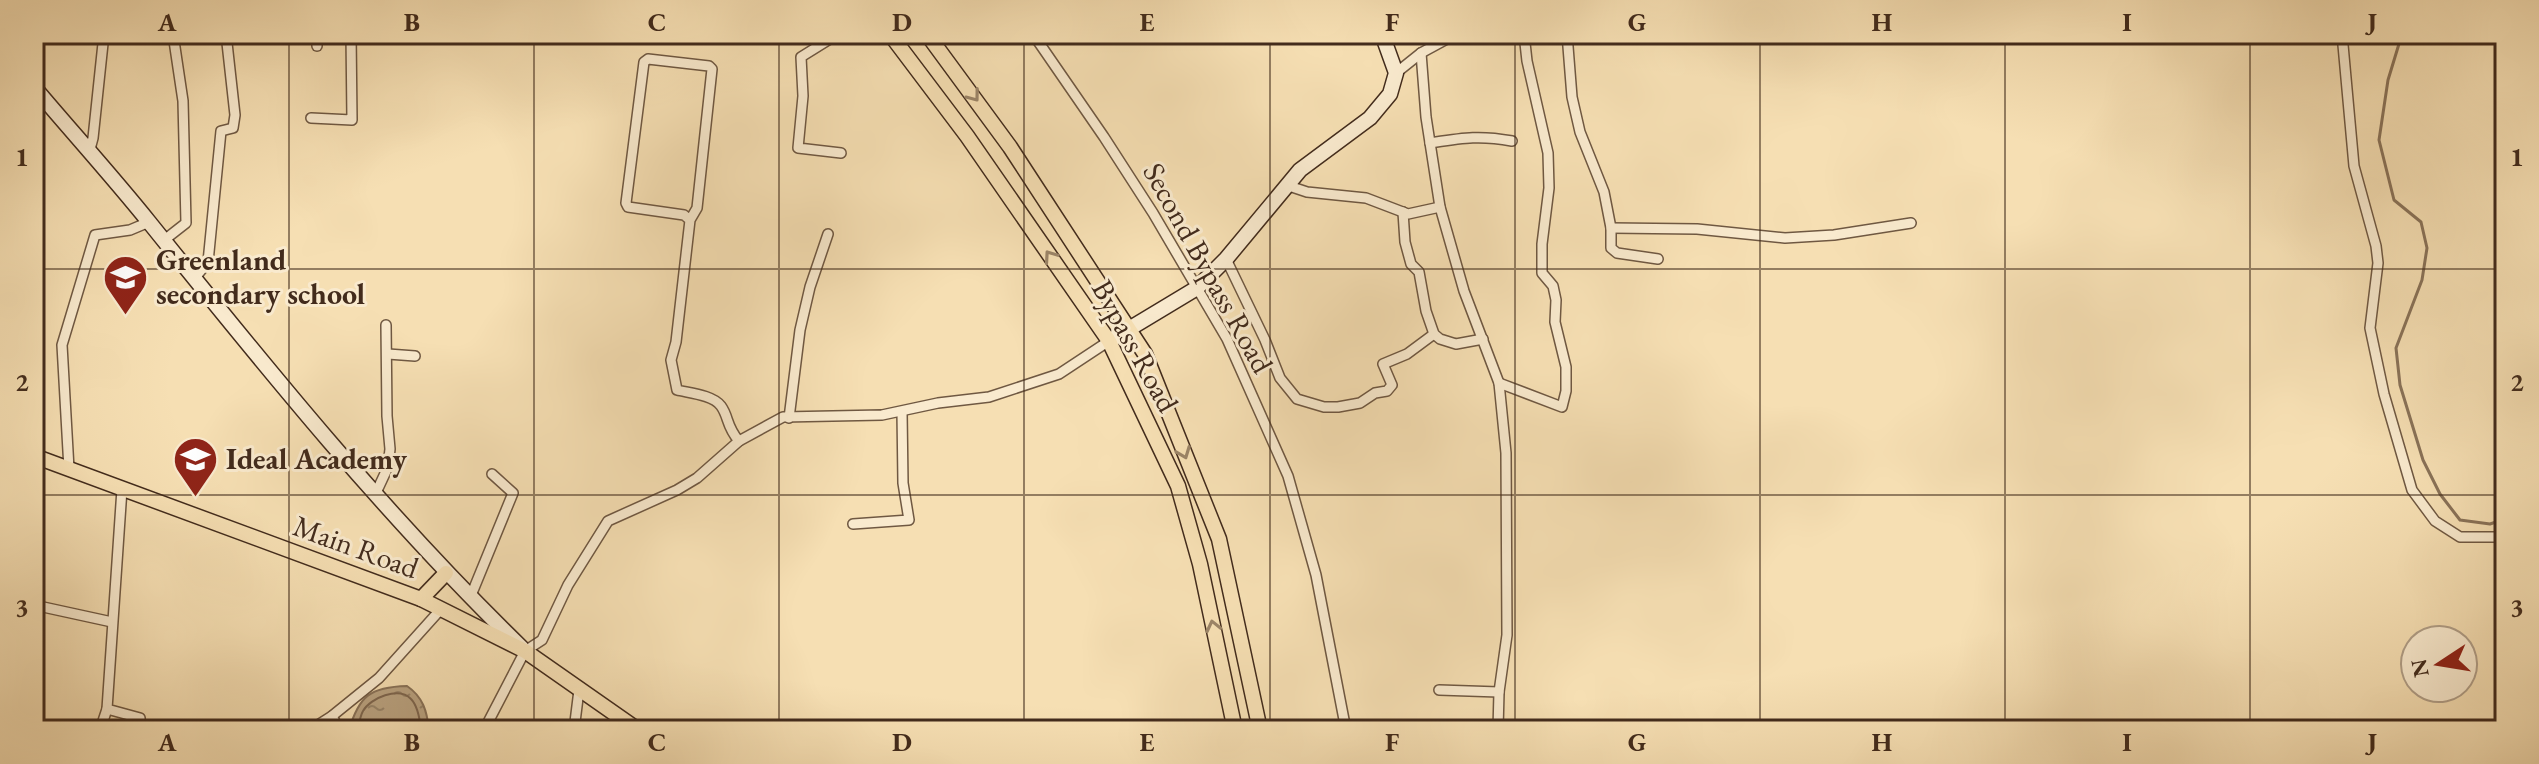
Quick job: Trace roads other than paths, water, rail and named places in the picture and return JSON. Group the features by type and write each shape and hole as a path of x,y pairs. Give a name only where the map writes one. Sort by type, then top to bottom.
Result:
{"main road":[{"name":"Bypass Road","path":"890,34 967,136 1109,341 1178,486 1200,564 1235,730"},
{"name":"Bypass Road","path":"927,34 989,117 1145,354 1219,539 1260,730"},
{"path":"1109,341 1197,288 1226,259 1300,170 1370,118 1390,94 1396,73 1382,34"},
{"path":"34,87 375,495 470,598 525,651"},
{"name":"Main Road","path":"34,456 421,599 525,651 638,730"},
{"path":"421,599 446,573"},
{"path":"1225,677 1249,672"}],"street":[{"path":"89,153 104,34"},
{"path":"163,241 186,223 183,101 173,34"},
{"path":"194,279 208,262 221,131 233,128 235,115 226,34"},
{"path":"317,34 317,46"},
{"path":"311,118 352,120 351,34"},
{"path":"838,34 801,57 803,96 798,148 841,153"},
{"name":"Second Bypass Road","path":"1033,34 1104,137 1227,339 1288,476 1316,575 1346,730"},
{"path":"1396,73 1421,53 1456,34"},
{"path":"1499,383 1562,407 1566,391 1566,367 1555,322 1553,286 1542,273 1549,188 1548,153 1524,34"},
{"path":"1567,34 1572,97 1604,192 1611,228 1611,248 1617,253 1658,259"},
{"path":"2342,34 2354,166 2378,263 2370,328 2384,394 2412,490 2435,521 2460,537 2505,537"},
{"path":"1421,53 1440,207 1464,291 1499,383 1506,453 1507,635 1499,692 1498,730"},
{"path":"690,220 684,215 628,207 626,203 644,62 648,59 709,66 712,69 697,208 690,220 676,342 671,360 677,390 713,399 721,406 729,430 739,441"},
{"path":"1430,143 1470,136 1512,141"},
{"path":"1286,185 1307,192 1366,198 1408,214 1440,207"},
{"path":"1403,212 1405,242 1411,264 1419,272 1434,334 1456,344 1483,339"},
{"path":"69,469 62,345 90,249 95,235 130,230 149,222"},
{"path":"1611,228 1697,229 1785,238 1834,235 1911,223"},
{"path":"789,418 800,330 810,287 828,234"},
{"path":"1226,259 1280,378 1297,399 1324,407 1338,407 1360,403 1375,393 1387,391 1392,385 1383,364 1407,354 1434,334"},
{"path":"375,495 388,467 390,449 386,325"},
{"path":"484,730 525,651 542,640 568,585 608,521 677,490 697,478 739,441 783,417 882,415 938,403 989,397 1059,374 1109,341"},
{"path":"388,354 415,356"},
{"path":"853,524 909,520 903,483 902,412"},
{"path":"470,598 513,493 492,474"},
{"path":"100,730 107,709 122,489"},
{"path":"34,605 112,622"},
{"path":"310,730 379,678 441,609"},
{"path":"574,730 579,690"},
{"path":"1439,690 1499,692"},
{"path":"107,709 140,718 141,730"},
{"path":"332,716 339,730"}],"water":[{"path":"407,686 423,705 429,730 349,730 357,709 368,696 375,691"}],"waterway":[{"path":"2402,34 2388,80 2379,140 2394,200 2421,222 2427,248 2422,280 2396,348 2400,385 2423,460 2440,494 2460,520 2490,524 2505,519"}],"place":[{"name":"Greenland secondary school","path":"125,316"},
{"name":"Ideal Academy","path":"195,498"}]}
